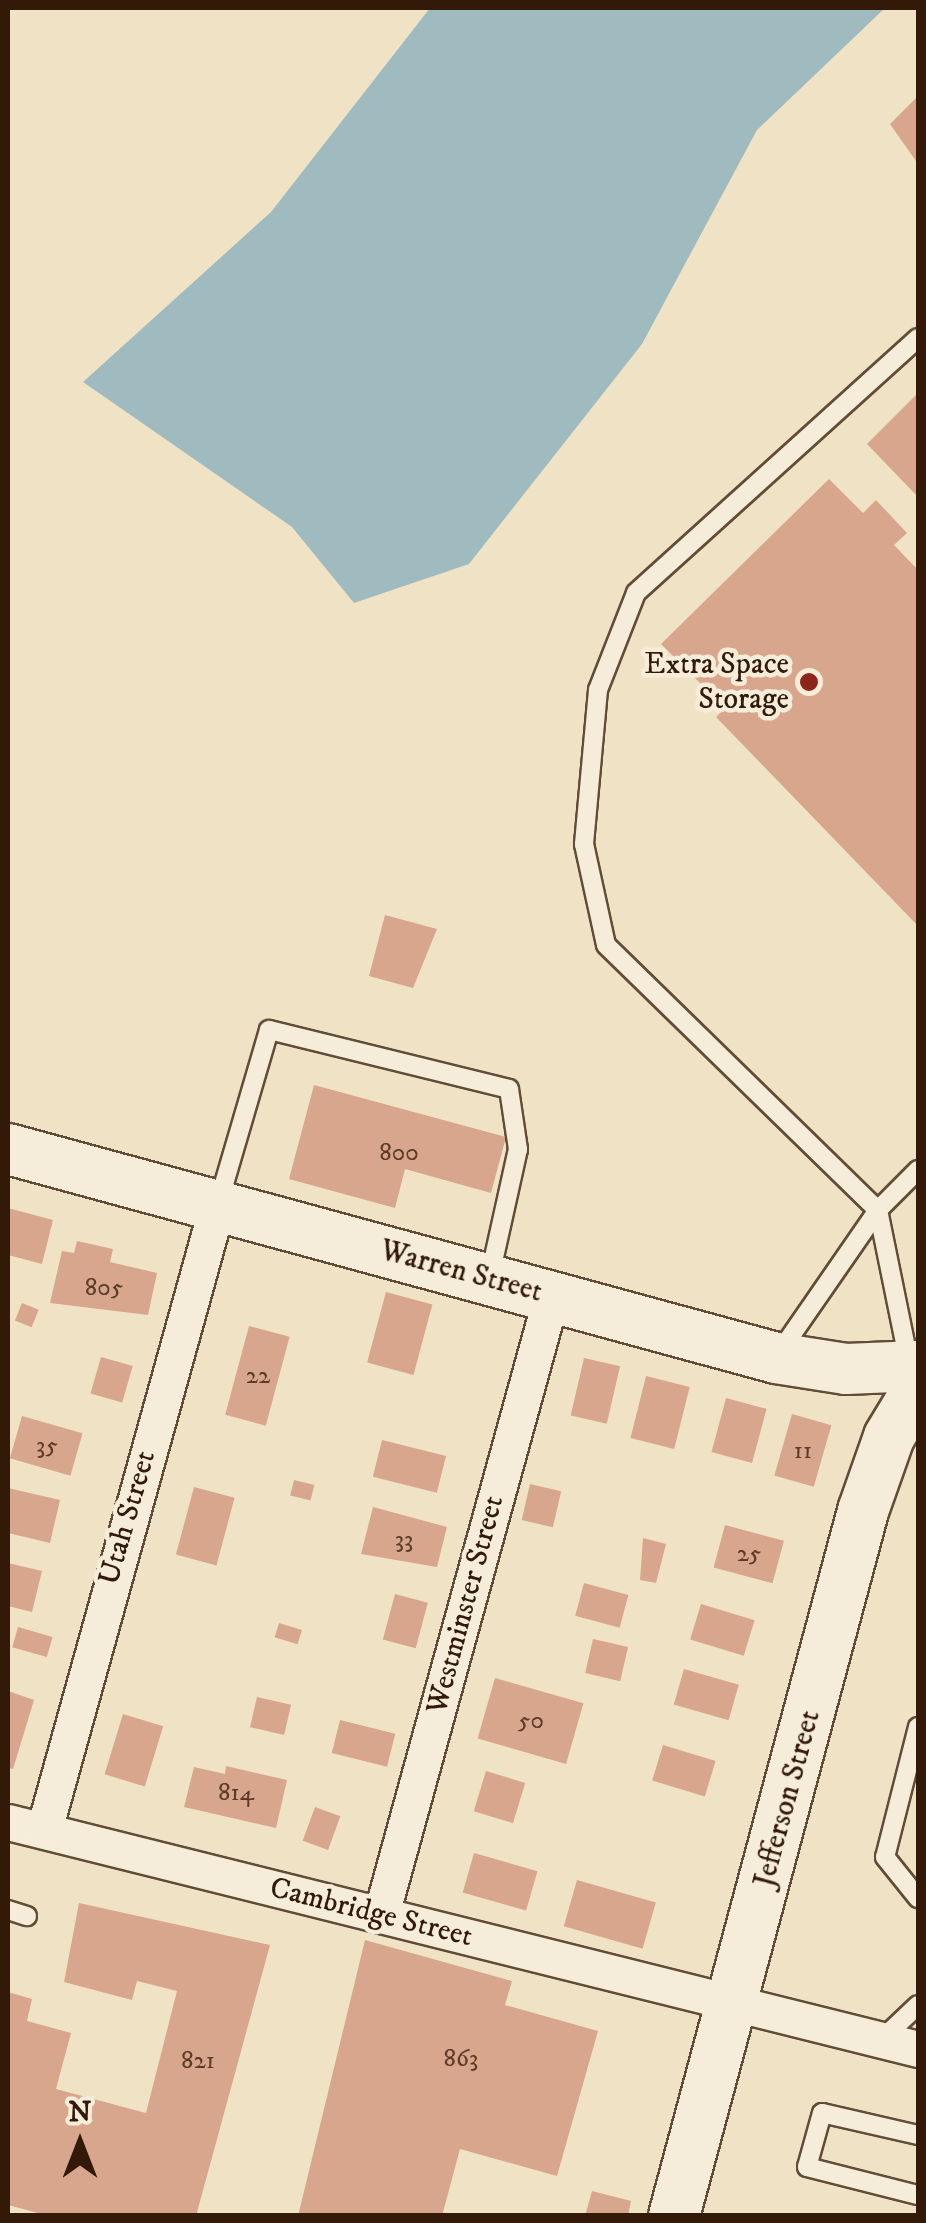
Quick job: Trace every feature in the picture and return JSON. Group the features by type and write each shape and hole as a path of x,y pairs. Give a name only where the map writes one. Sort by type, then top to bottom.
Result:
{"street":[{"name":"Warren Street","path":"8,1149 776,1358 916,1374"},
{"name":"Utah Street","path":"44,1830 217,1206"},
{"name":"Westminster Street","path":"381,1914 551,1296"},
{"name":"Jefferson Street","path":"674,2216 734,2009 863,1510 916,1374"},
{"name":"Cambridge Street","path":"8,1822 381,1914 734,2009 918,2049"}],"lane":[{"path":"916,1374 878,1210 606,945 584,844 598,690 636,593 918,338"},
{"path":"217,1206 269,1030 509,1089 518,1149 489,1280"},
{"path":"776,1358 878,1210 918,1170"},
{"path":"918,1727 885,1857 918,1898"},
{"path":"8,1910 27,1916"},
{"path":"880,2041 918,2005"},
{"path":"918,2135 822,2113 807,2168 918,2195"}],"water":[{"path":"430,8 885,8 757,130 642,344 469,564 354,603 292,527 83,382 271,212"}],"building":[{"path":"918,96 918,164 890,124"},
{"path":"918,393 918,497 867,444"},
{"name":"Extra Space Storage","path":"829,479 863,513 876,500 907,533 894,545 918,570 918,926 716,717 725,708 661,644"},
{"path":"385,915 437,929 413,988 369,976"},
{"path":"314,1085 506,1137 491,1193 405,1169 395,1208 289,1179"},
{"path":"8,1208 53,1220 42,1264 8,1255"},
{"path":"77,1241 113,1249 110,1262 157,1273 148,1315 50,1303 62,1251 74,1253"},
{"path":"386,1292 432,1304 413,1375 367,1363"},
{"path":"22,1303 39,1310 32,1327 15,1321"},
{"path":"249,1326 290,1337 266,1426 225,1415"},
{"path":"101,1357 133,1366 122,1403 91,1394"},
{"path":"584,1358 620,1366 607,1424 571,1415"},
{"path":"646,1376 690,1387 674,1449 631,1438"},
{"path":"726,1398 767,1409 752,1463 712,1452"},
{"path":"792,1414 831,1425 814,1487 774,1476"},
{"path":"22,1416 83,1433 70,1476 10,1458"},
{"path":"382,1440 446,1456 437,1493 373,1477"},
{"path":"294,1480 314,1485 311,1501 290,1496"},
{"path":"530,1484 561,1491 553,1527 522,1520"},
{"path":"194,1487 235,1498 216,1565 176,1555"},
{"path":"8,1488 60,1500 50,1543 8,1533"},
{"path":"373,1507 447,1527 437,1567 361,1554"},
{"path":"725,1525 784,1541 773,1583 714,1568"},
{"path":"643,1538 666,1544 656,1583 640,1580"},
{"path":"8,1563 42,1571 32,1612 8,1606"},
{"path":"584,1583 628,1595 620,1628 575,1616"},
{"path":"395,1594 428,1603 416,1648 383,1639"},
{"path":"701,1604 755,1620 744,1656 690,1639"},
{"path":"279,1623 302,1630 298,1644 275,1637"},
{"path":"18,1627 53,1637 47,1657 12,1647"},
{"path":"593,1639 628,1647 620,1681 585,1673"},
{"path":"684,1669 739,1685 729,1720 674,1705"},
{"path":"495,1678 583,1703 566,1764 478,1739"},
{"path":"8,1691 34,1700 13,1769 8,1768"},
{"path":"257,1697 291,1705 284,1735 250,1727"},
{"path":"123,1714 163,1726 145,1787 105,1774"},
{"path":"340,1720 395,1734 387,1767 332,1753"},
{"path":"663,1745 716,1761 705,1796 652,1780"},
{"path":"226,1766 287,1780 276,1828 184,1807 194,1767 225,1774"},
{"path":"486,1771 525,1783 513,1823 474,1811"},
{"path":"315,1807 340,1816 328,1850 303,1841"},
{"path":"474,1853 537,1871 526,1911 463,1892"},
{"path":"577,1880 656,1903 643,1949 564,1926"},
{"path":"79,1903 270,1945 196,2216 49,2216 8,2205 8,1992 32,1999 27,2021 71,2033 56,2089 146,2113 177,1991 137,1981 132,2000 64,1982"},
{"path":"365,1940 512,1981 505,2005 598,2031 557,2176 460,2149 442,2216 298,2216"},
{"path":"592,2191 631,2201 628,2216 585,2216"}],"place":[{"name":"Extra Space Storage","path":"809,682"}]}
